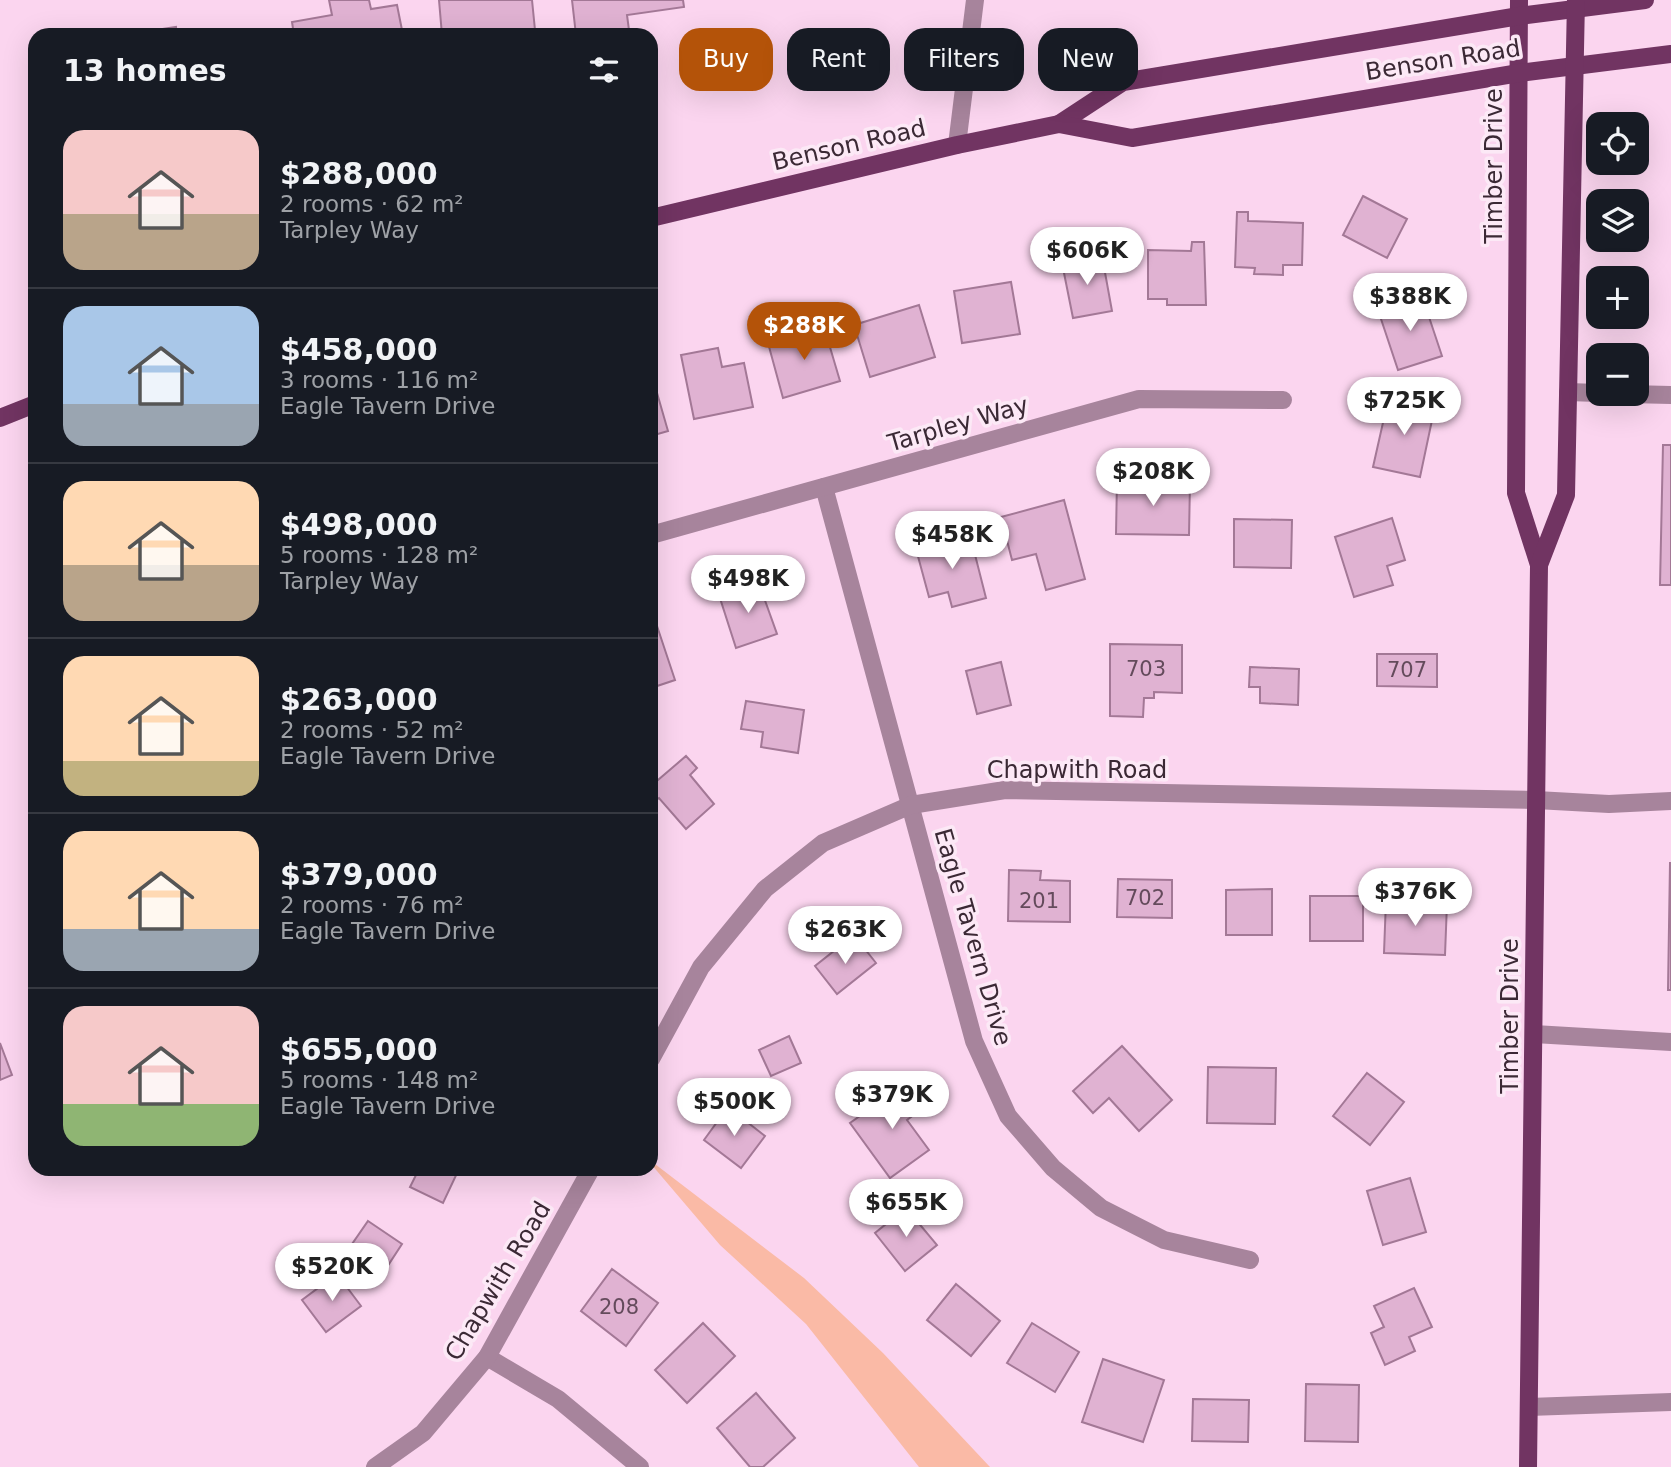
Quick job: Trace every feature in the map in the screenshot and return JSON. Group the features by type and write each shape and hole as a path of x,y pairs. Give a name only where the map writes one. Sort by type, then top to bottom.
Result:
{"main road":[{"name":"Benson Road","path":"658,216 957,145 1059,124 1123,82 1519,8 1645,0"},
{"name":"Timber Drive","path":"1539,565 1566,495 1575,4"},
{"name":"Timber Drive","path":"1519,8 1516,494 1539,565 1528,1467"},
{"name":"Benson Road","path":"1059,124 1132,138 1519,72 1671,54"},
{"path":"1,415 28,406"}],"street":[{"path":"957,145 975,0"},
{"path":"1568,392 1586,393"},
{"path":"1649,394 1671,395"},
{"name":"Tarpley Way","path":"658,533 1139,399 1283,400"},
{"name":"Eagle Tavern Drive","path":"824,487 974,1041 1008,1116 1053,1168 1101,1208 1164,1240 1250,1260"},
{"name":"Chapwith Road","path":"658,1046 701,967 765,888 823,843 911,805 1005,790 1535,800 1609,804 1671,801"},
{"path":"1534,1034 1671,1042"},
{"name":"Chapwith Road","path":"375,1467 423,1433 487,1357 587,1176"},
{"path":"487,1357 558,1399 640,1467"},
{"path":"1529,1407 1671,1402"}],"shaded area":[{"path":"658,1166 804,1278 883,1353 990,1467 919,1467 806,1324 720,1245 658,1172"}],"building":[{"path":"329,0 369,0 371,9 397,5 402,28 293,28 292,22 332,15"},
{"path":"439,0 532,0 535,28 441,28"},
{"path":"572,0 683,0 684,7 627,15 629,28 575,28"},
{"path":"1363,196 1407,219 1387,258 1343,235"},
{"path":"1237,212 1248,212 1248,221 1303,223 1302,265 1283,265 1283,275 1254,274 1255,268 1235,267"},
{"path":"1192,242 1204,242 1206,305 1167,305 1167,299 1148,299 1148,250 1191,251"},
{"path":"1102,256 1112,311 1073,318 1062,263"},
{"path":"1011,282 1020,334 962,343 954,291"},
{"path":"1422,296 1442,356 1398,370 1378,310"},
{"path":"919,305 935,357 870,377 854,325"},
{"path":"824,327 840,381 783,398 768,343"},
{"path":"718,348 722,367 744,363 753,407 694,419 681,355"},
{"path":"658,396 668,431 658,434"},
{"path":"1389,396 1435,406 1420,477 1373,467"},
{"path":"1663,445 1671,445 1671,585 1660,585"},
{"path":"1117,480 1190,482 1189,535 1116,534"},
{"path":"1064,500 1085,579 1046,590 1036,554 1012,560 1001,517"},
{"path":"1392,518 1405,560 1387,566 1393,585 1354,597 1335,537"},
{"path":"1234,519 1292,520 1291,568 1234,567"},
{"path":"970,535 986,598 952,607 948,592 929,597 916,549"},
{"path":"758,581 777,634 736,648 719,595"},
{"path":"658,629 675,680 658,686"},
{"path":"1110,644 1182,645 1182,693 1154,692 1154,698 1144,698 1143,717 1110,716"},
{"path":"1377,654 1437,654 1437,687 1377,686"},
{"path":"1001,662 1011,705 977,714 966,671"},
{"path":"1250,667 1299,669 1298,705 1260,703 1260,687 1249,687"},
{"path":"746,701 804,710 798,753 761,747 763,732 741,729"},
{"path":"686,756 697,768 690,775 714,804 686,829 658,799 658,780"},
{"path":"1670,863 1671,990 1668,990"},
{"path":"1009,870 1041,871 1040,880 1070,881 1070,922 1008,921"},
{"path":"1118,879 1172,880 1172,918 1117,917"},
{"path":"1272,889 1272,935 1226,935 1226,890"},
{"path":"1310,896 1363,896 1363,941 1310,941"},
{"path":"1386,900 1447,903 1445,955 1384,953"},
{"path":"857,939 876,963 837,994 815,966 839,947 842,951"},
{"path":"789,1036 801,1063 771,1076 759,1050"},
{"path":"0,1043 12,1075 0,1080"},
{"path":"1122,1046 1172,1100 1139,1131 1109,1098 1093,1113 1073,1091"},
{"path":"1208,1067 1276,1068 1275,1124 1207,1123"},
{"path":"1367,1073 1404,1102 1370,1145 1333,1116"},
{"path":"905,1084 923,1108 907,1120 929,1150 890,1178 850,1123"},
{"path":"728,1107 765,1136 741,1168 704,1140"},
{"path":"416,1176 456,1176 443,1203 410,1187"},
{"path":"1410,1178 1426,1232 1383,1245 1367,1191"},
{"path":"906,1208 937,1245 905,1271 875,1233"},
{"path":"368,1221 402,1244 385,1270 350,1247"},
{"path":"612,1269 658,1303 626,1346 581,1311"},
{"path":"337,1274 361,1306 326,1332 302,1300"},
{"path":"956,1284 1000,1321 971,1356 927,1320"},
{"path":"1414,1288 1432,1327 1409,1337 1415,1351 1385,1365 1371,1333 1384,1327 1374,1306"},
{"path":"703,1323 735,1356 687,1403 655,1370"},
{"path":"1032,1323 1079,1352 1055,1392 1007,1363"},
{"path":"1103,1359 1164,1380 1143,1442 1082,1422"},
{"path":"1306,1384 1359,1385 1358,1442 1305,1441"},
{"path":"756,1393 795,1438 763,1467 750,1467 717,1428"},
{"path":"1193,1399 1249,1400 1248,1442 1192,1441"}]}
